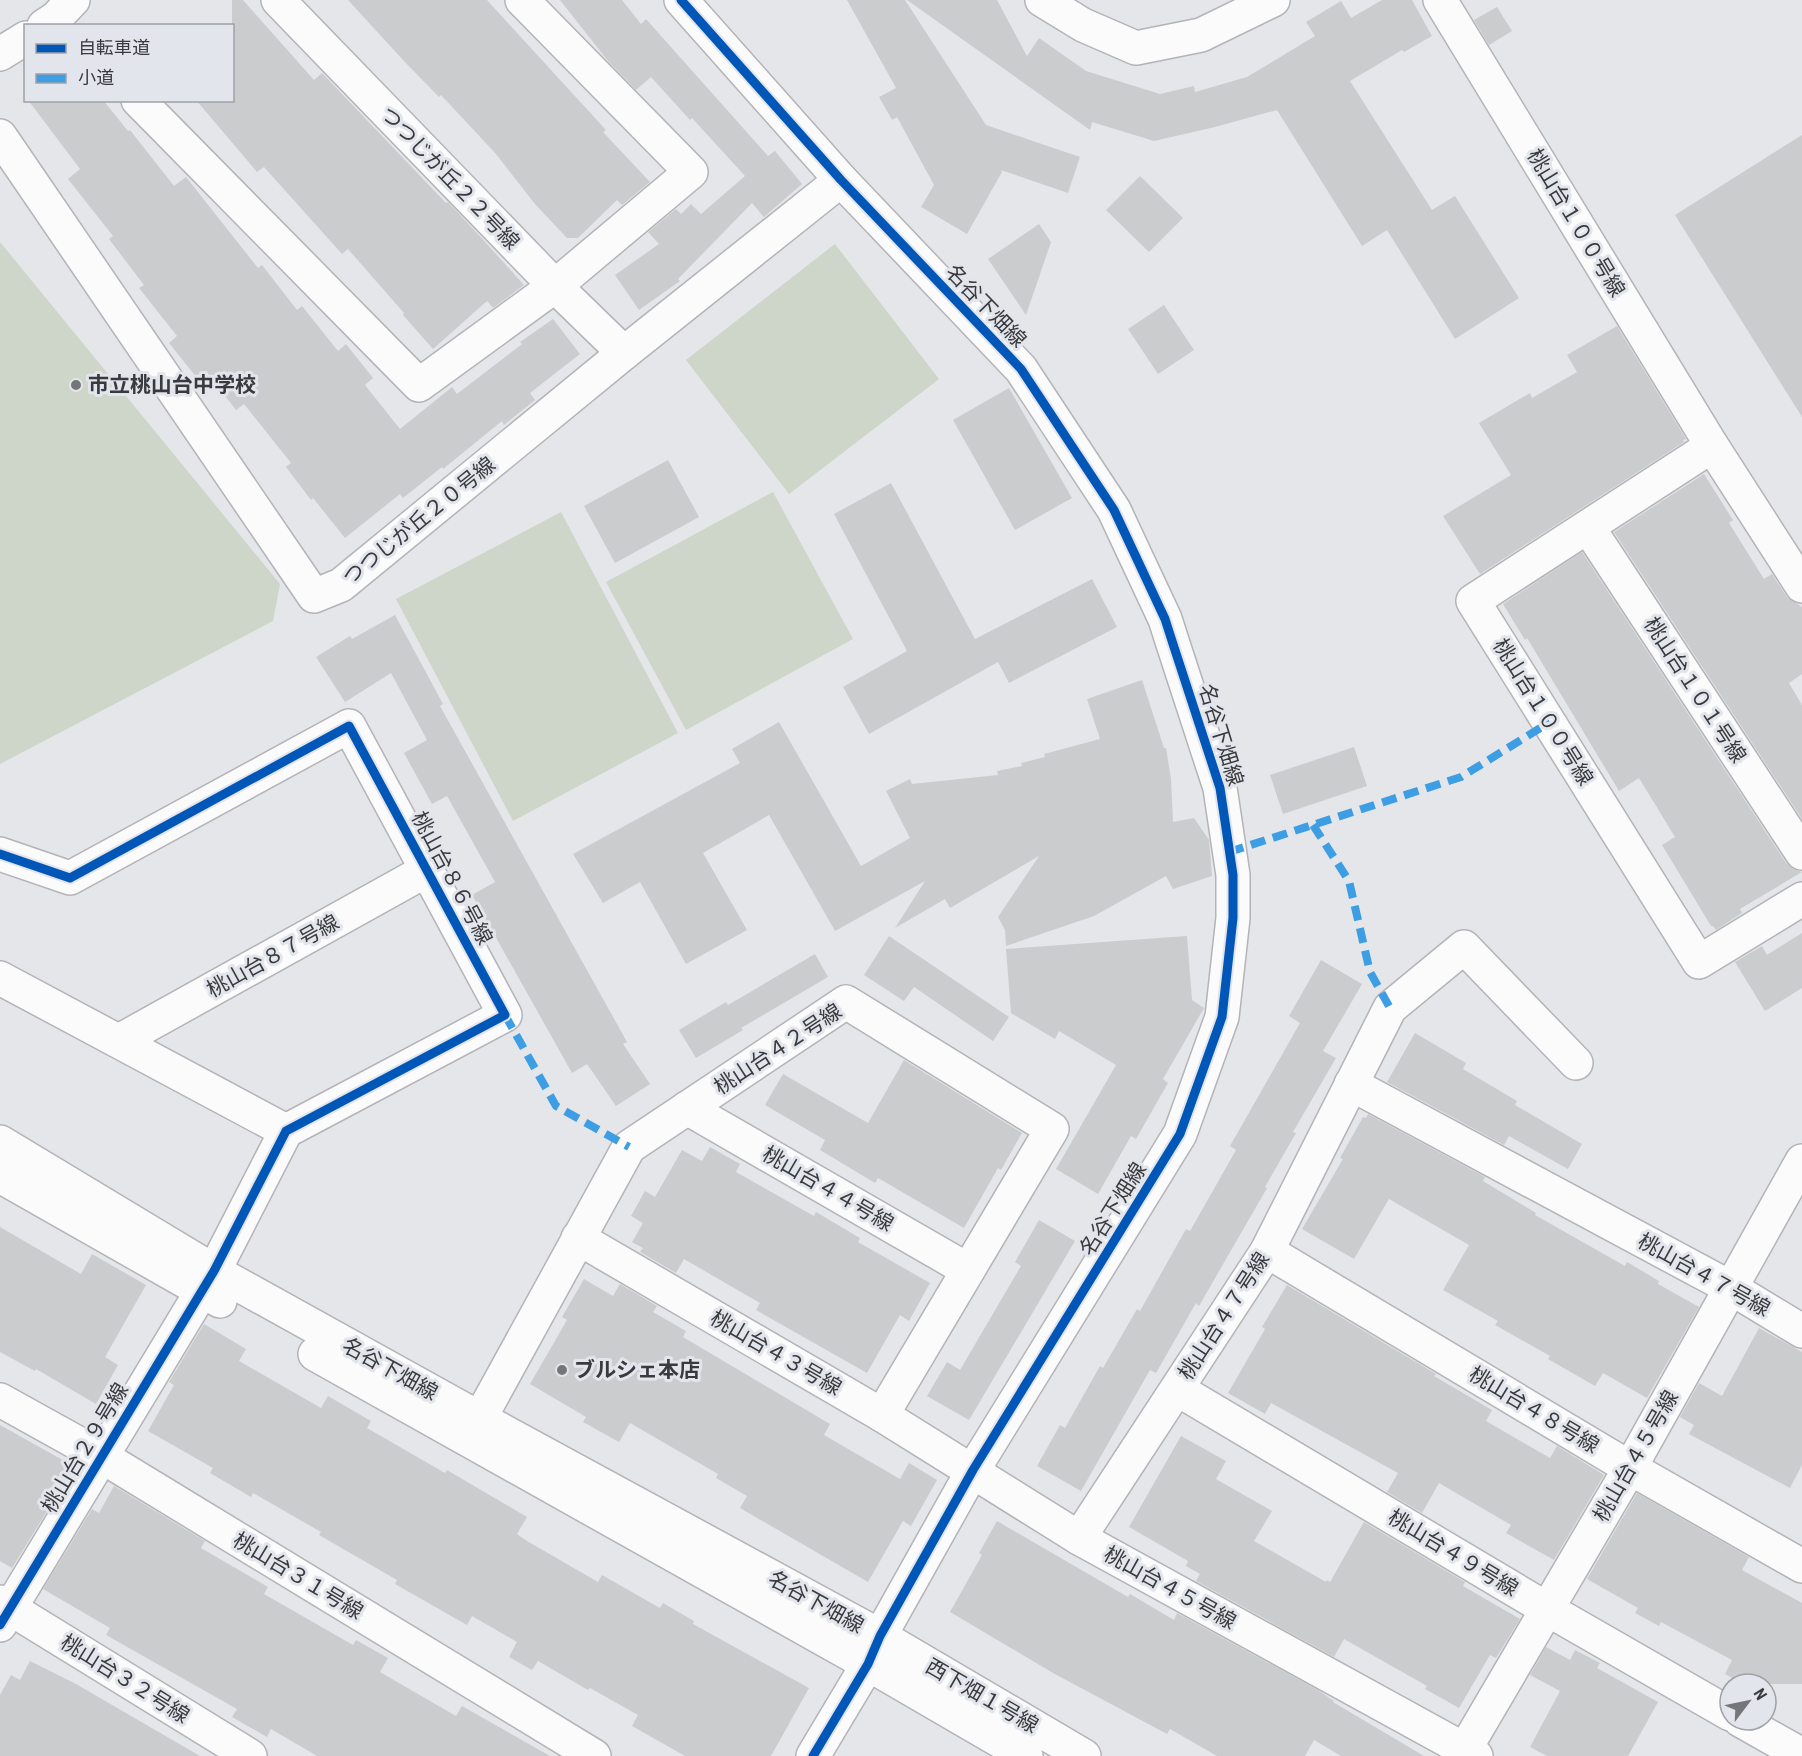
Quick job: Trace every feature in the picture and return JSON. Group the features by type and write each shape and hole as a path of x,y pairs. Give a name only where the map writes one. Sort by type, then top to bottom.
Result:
{"street":[{"name":"つつじが丘２２号線","path":"278,0 555,286 624,353"},
{"path":"140,102 419,385 555,286 691,172 522,0"},
{"name":"名谷下畑線","path":"0,1176 208,1281 874,1650 973,1470 1180,1134 1222,1017 1233,918 1233,875 1220,788 1165,619 1114,510 1021,369 841,180 681,0"},
{"path":"1042,0 1083,25 1136,48 1202,35 1273,0"},
{"name":"桃山台１００号線","path":"1440,0 1712,446 1802,586"},
{"path":"0,54 24,39"},
{"name":"つつじが丘２０号線","path":"0,136 314,596 342,585 624,353 841,180"},
{"name":"桃山台１００号線","path":"1712,446 1473,601 1699,962 1802,899"},
{"name":"桃山台１０１号線","path":"1588,526 1802,853"},
{"name":"桃山台８６号線","path":"0,854 70,878 349,726 506,1015 286,1131"},
{"name":"桃山台８７号線","path":"119,1041 427,870"},
{"name":"桃山台４７号線","path":"1079,1538 1267,1251 1390,1008 1464,947 1576,1063"},
{"path":"0,978 286,1131 208,1281"},
{"name":"桃山台４２号線","path":"474,1429 629,1147 846,1002 1052,1128 882,1415"},
{"name":"桃山台４７号線","path":"1351,1084 1731,1288 1802,1331"},
{"name":"桃山台４４号線","path":"687,1108 968,1270"},
{"name":"名谷下畑線","path":"0,1142 208,1281"},
{"name":"桃山台４５号線","path":"973,1470 1079,1538 1471,1753 1547,1609 1630,1468 1802,1161"},
{"name":"桃山台４３号線","path":"578,1238 973,1470"},
{"name":"桃山台４８号線","path":"1267,1251 1630,1468 1802,1566"},
{"name":"桃山台２９号線","path":"4,1612 208,1281"},
{"name":"桃山台４９号線","path":"1177,1389 1547,1609 1718,1707"},
{"name":"桃山台３１号線","path":"0,1400 101,1456 594,1756"},
{"name":"桃山台３２号線","path":"4,1612 250,1756"},
{"path":"813,1756 874,1650"},
{"name":"西下畑１号線","path":"874,1650 1026,1756"},
{"name":"西下畑１号線","path":"874,1650 1084,1756"},
{"path":"1761,1732 1802,1755"}],"green space":[{"name":"市立桃山台中学校","path":"0,242 280,584 273,621 0,764"},
{"path":"835,244 939,379 789,494 686,360"},
{"path":"773,492 853,639 686,730 606,582"},
{"path":"561,512 678,733 513,821 396,599"}],"building":[{"path":"232,0 243,0 314,80 322,73 446,203 448,202 524,285 493,308 487,301 433,349 348,249 342,254 264,167 257,172 198,102 234,102 234,24 232,24"},
{"path":"348,0 487,0 606,130 603,132 650,182 622,205 617,200 578,238 567,238 535,204 496,154 441,95 439,97 403,60"},
{"path":"560,0 622,0 641,24 646,19 768,156 775,151 802,184 764,217 752,203 678,279 680,281 639,310 615,275 659,244 648,232 676,209 681,214 691,204 701,214 745,176 651,77 636,90 608,61"},
{"path":"847,0 905,0 986,125 1080,157 1068,193 1001,170 1002,172 967,234 921,207 934,185 897,117 892,120 879,97 896,88"},
{"path":"907,0 997,0 1027,56 1039,38 1086,71 1160,94 1194,86 1195,92 1247,77 1315,36 1306,22 1341,1 1351,18 1382,0 1412,0 1432,36 1404,52 1402,50 1350,81 1432,210 1455,196 1519,298 1455,339 1387,230 1362,246 1277,110 1154,141 1092,122 1090,130"},
{"path":"1497,7 1512,31 1489,45 1474,20"},
{"path":"30,102 105,102 174,186 186,177 258,268 262,265 297,310 302,306 338,351 346,344 373,378 365,385 400,429 452,387 457,394 522,344 520,342 553,319 580,354 530,393 535,400 504,425 502,421 443,469 442,467 403,498 400,494 345,538 313,498 311,500 286,467 291,463 244,404 236,410 206,371 197,378 169,343 177,336 139,288 144,285 109,239 113,236 68,179 80,169"},
{"path":"1802,135 1802,417 1675,215"},
{"path":"1140,176 1183,218 1149,252 1106,210"},
{"path":"1039,224 1051,242 1026,315 988,259"},
{"path":"1164,305 1194,350 1158,374 1128,329"},
{"path":"1617,326 1686,439 1480,574 1443,516 1511,475 1479,423 1530,393 1532,398 1577,372 1567,355"},
{"path":"1009,388 1072,498 1015,530 953,420"},
{"path":"668,460 699,517 615,563 584,506"},
{"path":"1704,474 1733,520 1729,523 1764,579 1772,574 1787,597 1802,607 1802,674 1789,683 1802,705 1802,819 1614,532"},
{"path":"891,483 975,639 1092,579 1117,627 1009,683 998,662 869,734 843,687 907,651 834,514"},
{"path":"1582,552 1786,863 1802,872 1740,909 1742,913 1716,930 1711,926 1662,845 1675,837 1639,778 1619,791 1527,638 1525,640 1503,604"},
{"path":"395,615 443,704 440,706 627,1042 623,1044 650,1084 616,1106 587,1064 572,1073 472,895 495,882 447,796 432,804 404,753 427,740 391,673 345,702 316,657 350,636 352,639"},
{"path":"1142,680 1164,748 1166,748 1171,779 1173,822 1194,818 1209,840 1212,876 1173,889 1166,876 1094,916 1006,946 1005,930 998,917 1039,856 950,908 945,899 895,928 925,881 835,931 769,815 703,853 747,930 686,964 640,882 603,903 573,854 740,763 732,749 779,722 861,866 910,838 886,791 910,779 912,784 998,775 997,771 1022,766 1021,763 1045,757 1044,754 1100,739 1087,699"},
{"path":"1354,747 1367,786 1283,814 1270,775"},
{"path":"1802,933 1802,988 1765,1011 1735,962 1762,946 1767,955"},
{"path":"889,936 1009,1017 993,1041 914,987 904,1001 864,975"},
{"path":"1187,936 1192,1000 1204,1008 1163,1079 1168,1083 1136,1139 1131,1136 1098,1194 1056,1169 1116,1065 1059,1031 1055,1039 1011,1013 1006,949"},
{"path":"815,954 828,977 741,1028 743,1030 696,1058 679,1030 726,1002 728,1005"},
{"path":"1321,960 1362,984 1323,1051 1336,1058 1293,1132 1296,1133 1265,1187 1267,1188 1199,1306 1196,1303 1156,1373 1150,1370 1081,1491 1037,1466 1060,1425 1065,1428 1100,1366 1103,1368 1137,1309 1140,1311 1186,1229 1190,1231 1236,1150 1230,1146 1300,1023 1289,1016"},
{"path":"1415,1033 1466,1063 1463,1069 1517,1101 1515,1105 1582,1144 1568,1169 1509,1136 1504,1145 1387,1082"},
{"path":"904,1060 1022,1133 1001,1170 998,1168 964,1228 878,1178 875,1183 820,1150 825,1140 765,1105 783,1074 868,1123"},
{"path":"1368,1114 1485,1177 1483,1181 1536,1213 1535,1215 1625,1266 1627,1262 1659,1281 1658,1284 1699,1307 1647,1398 1603,1373 1595,1386 1548,1359 1550,1356 1495,1325 1498,1321 1443,1290 1469,1245 1389,1199 1354,1259 1302,1229 1343,1159 1340,1158 1363,1117 1366,1118"},
{"path":"710,1147 740,1164 736,1172 814,1216 816,1212 860,1238 858,1242 930,1283 909,1321 900,1315 867,1373 756,1310 760,1303 684,1259 676,1273 640,1252 643,1248 632,1242 643,1223 631,1216 645,1191 655,1197 682,1150 702,1161"},
{"path":"1039,1220 1075,1241 969,1420 927,1396 947,1362 960,1370 1021,1266 1015,1262"},
{"path":"0,1227 81,1274 92,1254 146,1285 105,1357 118,1365 96,1404 36,1369 35,1371 0,1352"},
{"path":"584,1279 613,1296 620,1284 657,1306 653,1312 686,1331 683,1337 830,1424 824,1435 900,1479 909,1463 937,1480 911,1526 903,1521 868,1582 740,1508 747,1496 716,1478 718,1474 630,1423 619,1442 583,1422 586,1417 530,1384 567,1320 562,1317"},
{"path":"1287,1285 1492,1410 1486,1421 1550,1458 1557,1446 1604,1475 1554,1560 1506,1533 1511,1525 1439,1483 1422,1513 1387,1492 1398,1473 1271,1403 1265,1414 1228,1393 1265,1329 1262,1327"},
{"path":"204,1324 246,1349 239,1361 321,1408 328,1396 371,1421 367,1428 445,1473 447,1470 527,1517 517,1534 527,1541 598,1582 602,1575 660,1608 663,1603 694,1621 693,1624 809,1688 771,1756 685,1756 632,1726 638,1715 538,1661 532,1670 509,1657 517,1642 472,1616 467,1625 395,1584 397,1580 319,1535 321,1532 253,1493 251,1497 210,1473 213,1468 148,1431 174,1385 169,1382"},
{"path":"1759,1328 1802,1352 1802,1465 1790,1488 1689,1434 1694,1425 1680,1417 1699,1383 1722,1396"},
{"path":"0,1425 68,1463 54,1487 60,1490 12,1568 0,1561"},
{"path":"1181,1436 1226,1461 1216,1479 1272,1511 1254,1541 1326,1582 1327,1580 1330,1582 1364,1522 1465,1582 1463,1586 1520,1619 1496,1658 1490,1655 1459,1708 1425,1689 1427,1686 1344,1639 1334,1657 1196,1581 1200,1574 1186,1566 1188,1561 1129,1527"},
{"path":"114,1486 205,1541 201,1548 268,1587 264,1594 353,1645 356,1640 388,1658 380,1672 456,1716 462,1706 550,1756 317,1756 271,1729 267,1737 232,1717 237,1709 106,1635 110,1628 43,1589 92,1509 99,1513"},
{"path":"1637,1493 1749,1557 1742,1570 1802,1603 1802,1684 1778,1684 1778,1672 1726,1672 1732,1660 1661,1622 1659,1626 1635,1613 1638,1608 1587,1579"},
{"path":"997,1521 1128,1597 1130,1594 1174,1620 1177,1613 1316,1689 1333,1702 1424,1756 1341,1756 1314,1740 1305,1756 1217,1756 1170,1729 1167,1734 1053,1673 950,1612 982,1555 979,1553"},
{"path":"1546,1647 1570,1660 1575,1650 1600,1663 1597,1668 1658,1702 1628,1756 1547,1756 1530,1747 1560,1691 1530,1675"},
{"path":"30,1661 76,1684 200,1756 0,1756 0,1695 11,1675 20,1680"}],"marked path":[{"path":"1229,852 1461,777 1550,722"},
{"path":"1313,825 1349,881 1370,972 1390,1008"},
{"path":"505,1015 556,1106 629,1147"}],"cycle path":[{"path":"681,0 841,180 1021,369 1114,510 1165,619 1220,788 1233,875 1233,918 1222,1017 1180,1134 973,1470 880,1636 868,1664 813,1756"},
{"path":"0,854 70,878 349,726 505,1015 286,1131 214,1271 0,1625"}],"place":[{"name":"市立桃山台中学校","path":"76,385"},
{"name":"ブルシェ本店","path":"562,1370"}]}
